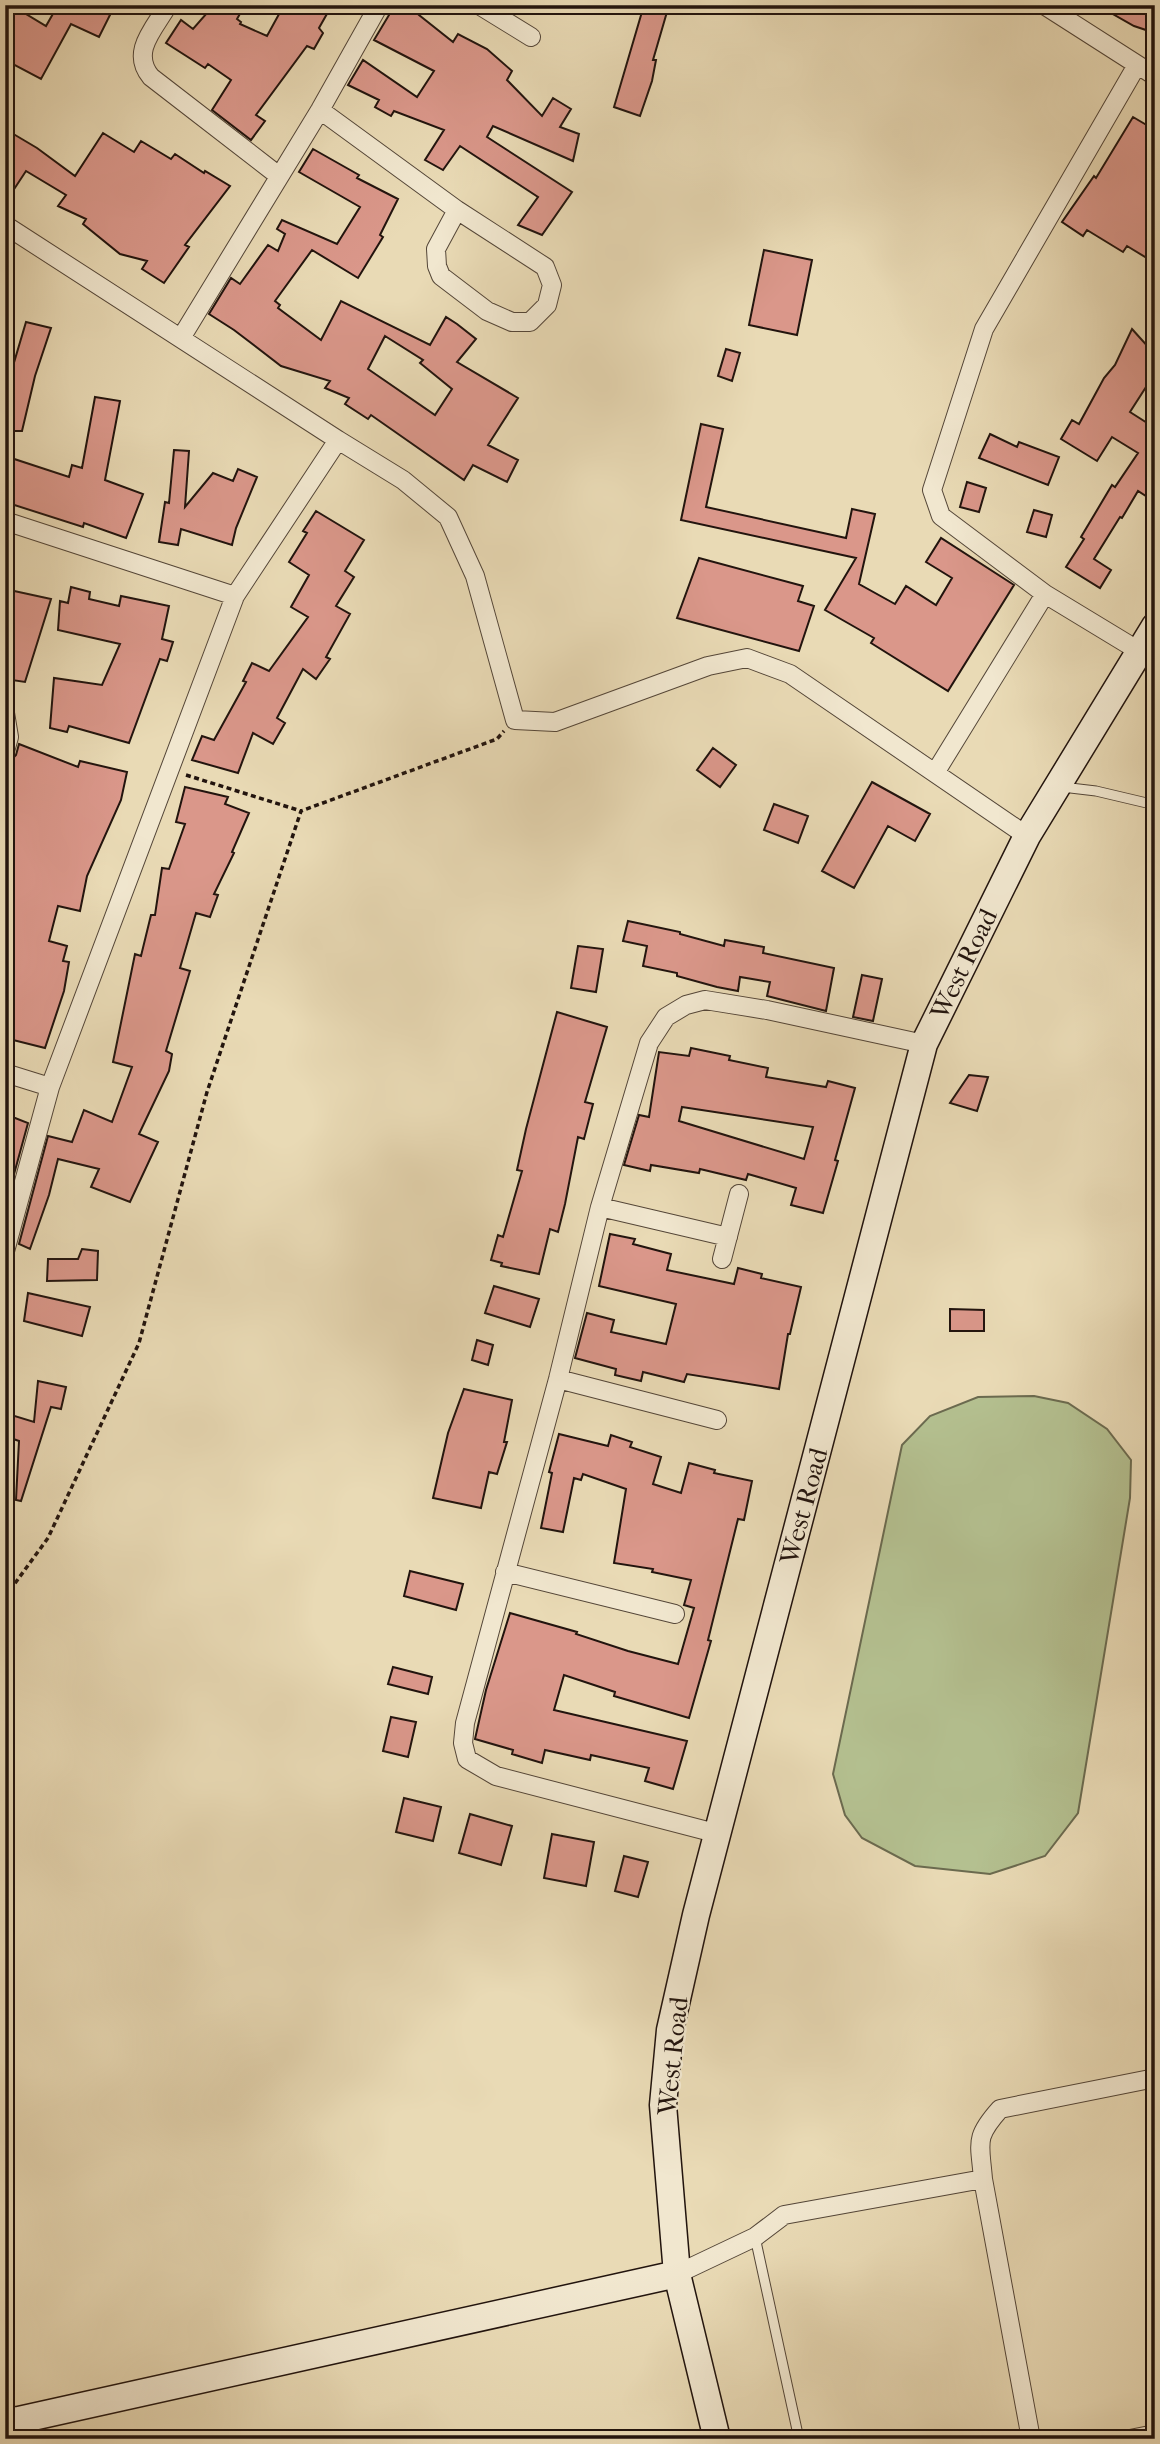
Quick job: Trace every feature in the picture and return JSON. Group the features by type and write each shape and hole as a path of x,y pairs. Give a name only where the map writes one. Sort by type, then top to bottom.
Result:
{"street":[{"path":"168,5 144,46 142,67 151,77 279,176"},
{"path":"181,338 320,110 379,5"},
{"path":"479,5 531,37"},
{"path":"1044,5 1155,76"},
{"path":"1137,65 984,329 932,490 941,516 1045,594 1139,651"},
{"path":"320,110 457,210 545,267 552,285 547,305 530,322 512,322 486,311 442,276 437,266 436,249 457,210"},
{"path":"5,225 403,480 448,517 475,576 515,720 555,722 708,666 747,658 790,674 1027,836"},
{"path":"5,1251 50,1087 235,596 338,440"},
{"path":"5,521 235,596"},
{"path":"935,773 1045,594"},
{"name":"West Road","path":"717,2439 677,2274 663,2105 670,2030 696,1915 924,1044 1027,836 1155,626"},
{"path":"5,713 9,737 5,751"},
{"path":"719,1834 496,1776 467,1759 463,1743 465,1723 558,1379 600,1207 649,1043 666,1017 686,1005 705,1000 767,1010 924,1044"},
{"path":"5,1073 50,1087"},
{"path":"722,1259 739,1194"},
{"path":"600,1207 728,1237"},
{"path":"558,1379 716,1420"},
{"path":"505,1572 675,1614"},
{"path":"1031,2439 983,2179 979,2138 1000,2109 1155,2078"},
{"path":"16,2427 677,2274 755,2236 784,2215 983,2179"},
{"path":"1130,2439 1155,2434"}],"lane":[{"path":"1059,787 1096,791 1151,804 1155,808"},
{"path":"755,2236 799,2439"}],"path":[{"path":"171,769 301,811 497,739 515,720"},
{"path":"5,1597 48,1538 139,1343 207,1093 301,811"}],"green space":[{"path":"1034,1396 1068,1403 1107,1429 1131,1460 1130,1498 1078,1813 1045,1856 990,1874 915,1866 862,1838 845,1815 833,1774 902,1445 930,1416 978,1397"}],"building":[{"path":"5,5 11,5 46,26 58,5 91,5 110,15 99,37 71,24 41,79 5,60"},
{"path":"214,5 245,5 237,19 240,24 267,36 284,5 332,5 319,28 323,33 314,49 307,46 256,115 265,121 251,140 212,110 231,80 208,64 205,68 166,43 181,20 193,29"},
{"path":"395,5 425,5 419,15 453,42 458,34 487,49 512,71 507,80 542,116 553,98 571,109 560,127 579,134 573,161 493,126 487,137 572,192 542,235 518,225 538,197 460,146 443,170 425,160 444,130 394,111 391,116 375,107 379,100 348,85 363,60 417,97 434,71 374,40"},
{"path":"644,5 669,5 653,60 656,60 652,81 640,116 614,107"},
{"path":"1097,5 1155,5 1155,33 1134,26"},
{"path":"1133,117 1155,130 1155,263 1127,246 1123,252 1087,230 1083,236 1062,222 1094,176 1096,178"},
{"path":"5,129 75,176 103,133 134,152 141,141 171,159 175,154 230,186 185,245 189,247 164,283 142,269 147,261 120,254 83,224 86,219 58,206 66,195 26,171 5,203"},
{"path":"313,149 359,175 357,178 398,199 380,235 383,237 358,278 312,250 275,301 280,305 278,308 321,340 341,301 430,345 446,317 457,324 476,339 457,362 518,398 488,445 518,460 507,482 473,465 464,480 371,415 368,419 345,404 349,398 325,388 330,381 281,366 209,314 231,278 240,284 268,245 278,251 285,234 277,229 282,220 337,244 360,207 299,172","holes":["385,336 423,360 420,363 452,389 435,415 368,369"]},
{"path":"764,250 812,260 797,335 749,325"},
{"path":"26,322 51,328 35,376 22,431 5,431 5,393"},
{"path":"1132,329 1150,349 1155,349 1155,373 1130,412 1155,428 1155,502 1138,491 1122,518 1120,517 1094,559 1111,570 1100,588 1066,567 1112,485 1115,487 1138,453 1112,437 1097,461 1061,439 1072,420 1079,424 1104,378 1115,365"},
{"path":"726,349 740,353 732,381 718,376"},
{"path":"95,397 120,401 105,480 143,494 126,538 84,523 83,527 5,502 5,456 69,477 72,465 82,468"},
{"path":"701,424 723,429 706,507 846,538 852,509 875,514 859,584 895,604 906,586 936,605 952,578 926,562 941,538 1014,585 948,691 871,643 874,638 825,610 856,558 681,520"},
{"path":"990,434 1017,447 1019,442 1059,457 1048,485 979,458"},
{"path":"174,450 189,451 185,507 213,473 233,481 238,469 257,477 236,528 232,545 181,529 178,545 159,542 165,502 169,503"},
{"path":"967,482 986,488 979,512 960,507"},
{"path":"1034,510 1052,515 1046,537 1027,532"},
{"path":"316,511 364,540 345,571 354,577 336,606 350,614 326,657 330,659 316,679 303,669 277,718 285,723 273,744 253,733 238,773 192,760 202,736 214,740 246,682 243,681 252,663 269,671 308,617 291,607 309,575 289,562 307,533 303,531"},
{"path":"699,558 803,586 798,601 814,606 799,651 677,618"},
{"path":"71,587 90,592 89,599 119,606 121,596 169,606 162,639 173,642 167,661 160,659 129,743 69,726 67,732 50,728 54,678 102,685 120,644 58,630 60,601 68,603"},
{"path":"5,589 51,599 25,682 5,679"},
{"path":"19,744 78,767 80,761 127,772 121,800 87,876 80,911 58,906 49,941 67,946 63,961 69,962 64,991 45,1048 5,1038 5,788 10,761 16,755"},
{"path":"713,748 736,765 720,787 697,770"},
{"path":"872,782 930,814 915,841 888,826 854,888 822,871"},
{"path":"185,787 228,797 225,804 249,813 214,894 218,895 210,917 196,913 180,968 190,971 166,1051 172,1054 169,1071 139,1134 158,1142 130,1202 91,1187 99,1169 58,1159 49,1195 30,1249 19,1244 48,1136 72,1142 84,1110 112,1122 132,1067 113,1062 135,954 141,956 151,915 155,915 162,868 169,869 185,824 176,822"},
{"path":"774,804 808,816 798,843 764,830"},
{"path":"628,921 680,932 724,946 725,940 764,947 763,953 834,968 826,1011 767,996 770,982 740,977 738,991 643,966 647,946 623,941"},
{"path":"578,946 603,949 596,992 571,988"},
{"path":"862,975 882,979 873,1021 853,1017"},
{"path":"557,1012 607,1027 585,1102 593,1104 584,1139 578,1137 558,1232 550,1229 539,1274 501,1266 502,1263 491,1260 498,1235 503,1237 522,1171 517,1170 526,1129"},
{"path":"691,1048 768,1068 766,1077 826,1087 828,1081 855,1088 823,1213 791,1205 796,1188 748,1174 746,1180 700,1169 699,1173 651,1165 650,1171 624,1165 639,1115 649,1117 659,1052 689,1056","holes":["682,1107 813,1127 804,1159 679,1121"]},
{"path":"969,1075 988,1077 977,1111 950,1103"},
{"path":"10,1116 28,1123 5,1207 5,1134"},
{"path":"610,1234 635,1239 633,1244 671,1254 667,1270 734,1284 738,1268 762,1274 761,1278 801,1287 788,1334 779,1389 687,1374 684,1382 643,1372 641,1381 615,1375 616,1369 575,1358 587,1313 614,1320 611,1332 666,1344 676,1304 599,1286"},
{"path":"82,1249 98,1251 97,1280 47,1281 48,1259 78,1259"},
{"path":"494,1286 539,1299 530,1327 485,1313"},
{"path":"28,1293 90,1307 82,1336 24,1321"},
{"path":"950,1309 984,1310 984,1331 950,1331"},
{"path":"477,1340 493,1345 488,1365 472,1360"},
{"path":"38,1381 66,1387 61,1409 51,1407 21,1501 16,1500 19,1441 5,1436 5,1413 34,1422"},
{"path":"464,1389 512,1400 504,1442 507,1442 497,1474 489,1472 481,1508 433,1498 448,1433"},
{"path":"559,1434 608,1446 611,1435 632,1442 630,1447 661,1457 653,1484 681,1493 689,1463 715,1470 714,1473 752,1481 744,1520 738,1519 708,1640 711,1641 689,1718 614,1696 615,1692 564,1675 554,1710 687,1741 673,1789 645,1781 649,1768 591,1755 590,1760 545,1750 542,1763 512,1754 513,1750 475,1739 486,1690 510,1613 678,1664 694,1608 684,1605 691,1580 652,1572 653,1569 614,1563 626,1489 583,1474 581,1480 574,1478 563,1532 541,1528 552,1473 549,1472"},
{"path":"410,1571 463,1584 456,1610 404,1596"},
{"path":"393,1667 432,1677 428,1694 388,1684"},
{"path":"391,1717 416,1722 408,1757 383,1751"},
{"path":"404,1798 441,1807 433,1841 396,1832"},
{"path":"470,1814 512,1826 501,1865 459,1853"},
{"path":"552,1834 594,1842 586,1886 544,1878"},
{"path":"624,1856 648,1862 638,1897 615,1891"}]}
